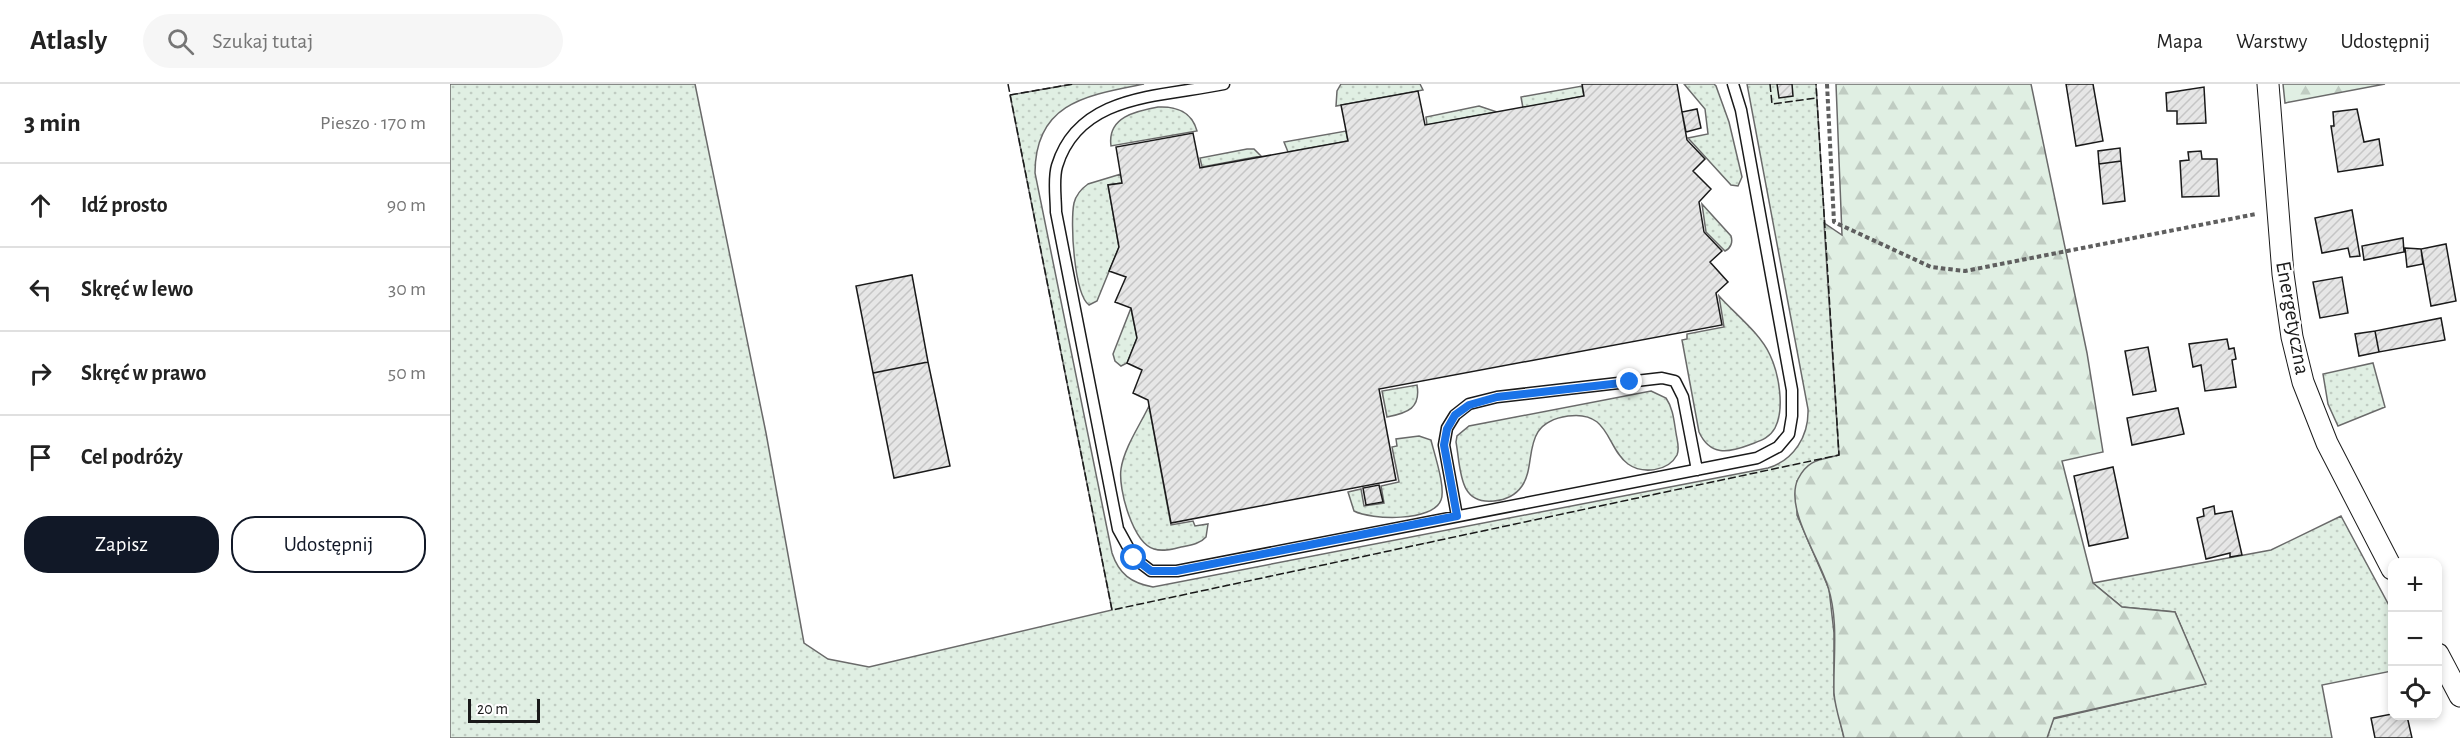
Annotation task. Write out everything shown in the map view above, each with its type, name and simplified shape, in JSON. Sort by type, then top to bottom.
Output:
[{"type":"street","name":"Energetyczna","points":[[2268,84],[2287,306],[2303,382],[2327,443],[2388,561]]},
{"type":"street","points":[[2442,662],[2460,696]]},
{"type":"lane","points":[[1224,84],[1119,103],[1091,115],[1069,140],[1056,167],[1056,212],[1118,529],[1134,558],[1151,571],[1176,571],[1697,470],[1757,458],[1778,447],[1789,434],[1792,390],[1741,110],[1733,84]]},
{"type":"lane","points":[[1457,516],[1444,445],[1447,429],[1455,415],[1469,405],[1497,397],[1662,378],[1675,381],[1683,397],[1697,470]]},
{"type":"path","points":[[1827,84],[1834,222],[1931,267],[1965,271],[2278,210]]},
{"type":"green space","points":[[450,84],[695,84],[766,433],[804,643],[828,659],[869,667],[1112,610],[1010,95],[1073,84],[1144,84],[1085,98],[1068,106],[1044,131],[1037,149],[1035,173],[1112,553],[1122,572],[1138,583],[1153,587],[1768,468],[1785,459],[1798,446],[1803,437],[1808,409],[1747,84],[1816,84],[1839,455],[1797,481],[1797,515],[1829,589],[1834,633],[1834,695],[1844,738],[450,738]]},
{"type":"green space","points":[[1341,84],[1420,84],[1423,90],[1336,106],[1337,91]]},
{"type":"green space","points":[[1684,84],[1714,84],[1716,86],[1729,122],[1742,177],[1738,186],[1731,185],[1688,138],[1708,134],[1705,109]]},
{"type":"green space","points":[[1836,84],[2031,84],[2087,353],[2103,452],[2062,461],[2093,583],[2122,607],[2175,612],[2206,684],[2054,718],[2047,738],[1844,738],[1834,693],[1834,627],[1831,600],[1824,576],[1799,519],[1795,491],[1798,479],[1810,464],[1839,455],[1824,223],[1842,235]]},
{"type":"green space","points":[[2283,84],[2385,84],[2285,103]]},
{"type":"green space","points":[[1582,86],[1584,96],[1523,108],[1521,97]]},
{"type":"green space","points":[[1479,106],[1497,112],[1427,125],[1426,117]]},
{"type":"green space","points":[[1158,107],[1177,109],[1187,115],[1195,124],[1197,131],[1111,146],[1111,136],[1118,122],[1132,113]]},
{"type":"green space","points":[[1346,131],[1348,141],[1288,152],[1284,142]]},
{"type":"green space","points":[[1254,149],[1261,156],[1202,167],[1200,158]]},
{"type":"green space","points":[[1121,174],[1122,183],[1108,185],[1119,247],[1097,301],[1089,305],[1080,287],[1074,257],[1074,203],[1079,192],[1088,184]]},
{"type":"green space","points":[[1702,204],[1731,236],[1731,245],[1725,251],[1706,232]]},
{"type":"green space","points":[[1719,296],[1754,331],[1766,347],[1776,372],[1780,391],[1778,420],[1770,435],[1749,445],[1727,451],[1714,449],[1708,445],[1699,432],[1682,340],[1687,339],[1687,334],[1724,327]]},
{"type":"green space","points":[[1131,308],[1137,338],[1127,363],[1121,366],[1115,361],[1113,354]]},
{"type":"green space","points":[[2373,363],[2385,407],[2338,426],[2328,404],[2323,374]]},
{"type":"green space","points":[[1417,385],[1418,393],[1415,404],[1401,414],[1387,417],[1382,391]]},
{"type":"green space","points":[[1651,391],[1666,398],[1673,415],[1678,450],[1673,461],[1668,465],[1654,470],[1634,467],[1621,457],[1600,424],[1582,416],[1568,416],[1553,420],[1542,427],[1536,435],[1527,477],[1513,495],[1494,501],[1482,501],[1467,491],[1463,483],[1456,442],[1457,436],[1469,426]]},
{"type":"green space","points":[[1149,406],[1171,525],[1193,521],[1195,526],[1208,524],[1206,537],[1195,544],[1168,550],[1154,549],[1146,545],[1140,537],[1128,514],[1122,489],[1121,469],[1129,445]]},
{"type":"green space","points":[[1419,436],[1431,440],[1439,470],[1442,495],[1436,507],[1414,516],[1401,517],[1374,516],[1354,511],[1348,492],[1361,489],[1364,506],[1384,503],[1381,486],[1399,482],[1392,447],[1397,446],[1396,439]]},
{"type":"green space","points":[[2341,516],[2388,604],[2388,672],[2322,685],[2332,738],[2047,738],[2053,719],[2205,684],[2175,612],[2122,607],[2093,583],[2271,550]]},
{"type":"building","points":[[1582,84],[1677,84],[1687,140],[1705,159],[1693,171],[1711,189],[1699,202],[1704,232],[1722,251],[1710,262],[1728,282],[1716,293],[1722,325],[1379,389],[1396,480],[1171,523],[1148,400],[1133,393],[1142,370],[1127,363],[1137,338],[1131,308],[1115,302],[1126,277],[1109,271],[1119,247],[1108,185],[1122,183],[1116,147],[1193,133],[1200,168],[1348,141],[1341,105],[1418,91],[1425,125],[1584,96]]},
{"type":"building","points":[[1777,84],[1792,84],[1793,96],[1779,98]]},
{"type":"building","points":[[2066,84],[2093,84],[2103,141],[2076,146]]},
{"type":"building","points":[[2204,87],[2206,123],[2177,124],[2177,111],[2167,111],[2166,93]]},
{"type":"building","points":[[1697,109],[1701,128],[1686,132],[1682,112]]},
{"type":"building","points":[[2357,109],[2364,142],[2379,139],[2383,165],[2338,172],[2331,126],[2334,126],[2333,112]]},
{"type":"building","points":[[2120,148],[2121,161],[2099,164],[2098,151]]},
{"type":"building","points":[[2201,151],[2202,159],[2217,159],[2219,196],[2182,197],[2180,161],[2189,160],[2188,152]]},
{"type":"building","points":[[2121,161],[2125,201],[2103,204],[2099,164]]},
{"type":"building","points":[[2352,210],[2360,256],[2350,257],[2348,248],[2322,253],[2315,218]]},
{"type":"building","points":[[2403,238],[2404,252],[2364,260],[2362,246]]},
{"type":"building","points":[[2446,244],[2456,301],[2431,306],[2421,249]]},
{"type":"building","points":[[2405,248],[2421,249],[2423,264],[2407,267]]},
{"type":"building","points":[[912,275],[928,362],[873,373],[856,286]]},
{"type":"building","points":[[2342,277],[2348,313],[2320,318],[2313,282]]},
{"type":"building","points":[[2441,318],[2445,340],[2379,352],[2375,331]]},
{"type":"building","points":[[2375,331],[2379,352],[2359,356],[2355,334]]},
{"type":"building","points":[[2227,339],[2229,349],[2234,348],[2236,359],[2232,360],[2236,387],[2205,391],[2201,365],[2193,367],[2189,344]]},
{"type":"building","points":[[2148,347],[2156,391],[2133,395],[2125,351]]},
{"type":"building","points":[[928,362],[950,466],[894,478],[873,373]]},
{"type":"building","points":[[2178,408],[2184,434],[2132,445],[2127,418]]},
{"type":"building","points":[[2113,467],[2128,538],[2089,546],[2074,476]]},
{"type":"building","points":[[1379,485],[1383,502],[1366,505],[1363,488]]},
{"type":"building","points":[[2214,506],[2215,514],[2232,511],[2242,555],[2230,557],[2230,553],[2206,559],[2197,518],[2204,516],[2203,509]]},
{"type":"building","points":[[2388,715],[2388,720],[2408,720],[2412,738],[2375,738],[2371,718]]},
{"type":"fence","points":[[1008,84],[1112,610],[1839,455],[1816,84]]},
{"type":"fence","points":[[1010,95],[1073,84]]},
{"type":"fence","points":[[1770,84],[1772,104],[1816,98]]},
{"type":"route","points":[[1134,558],[1151,571],[1176,571],[1457,516],[1444,445],[1447,429],[1455,415],[1469,405],[1497,397],[1630,382]]}]
